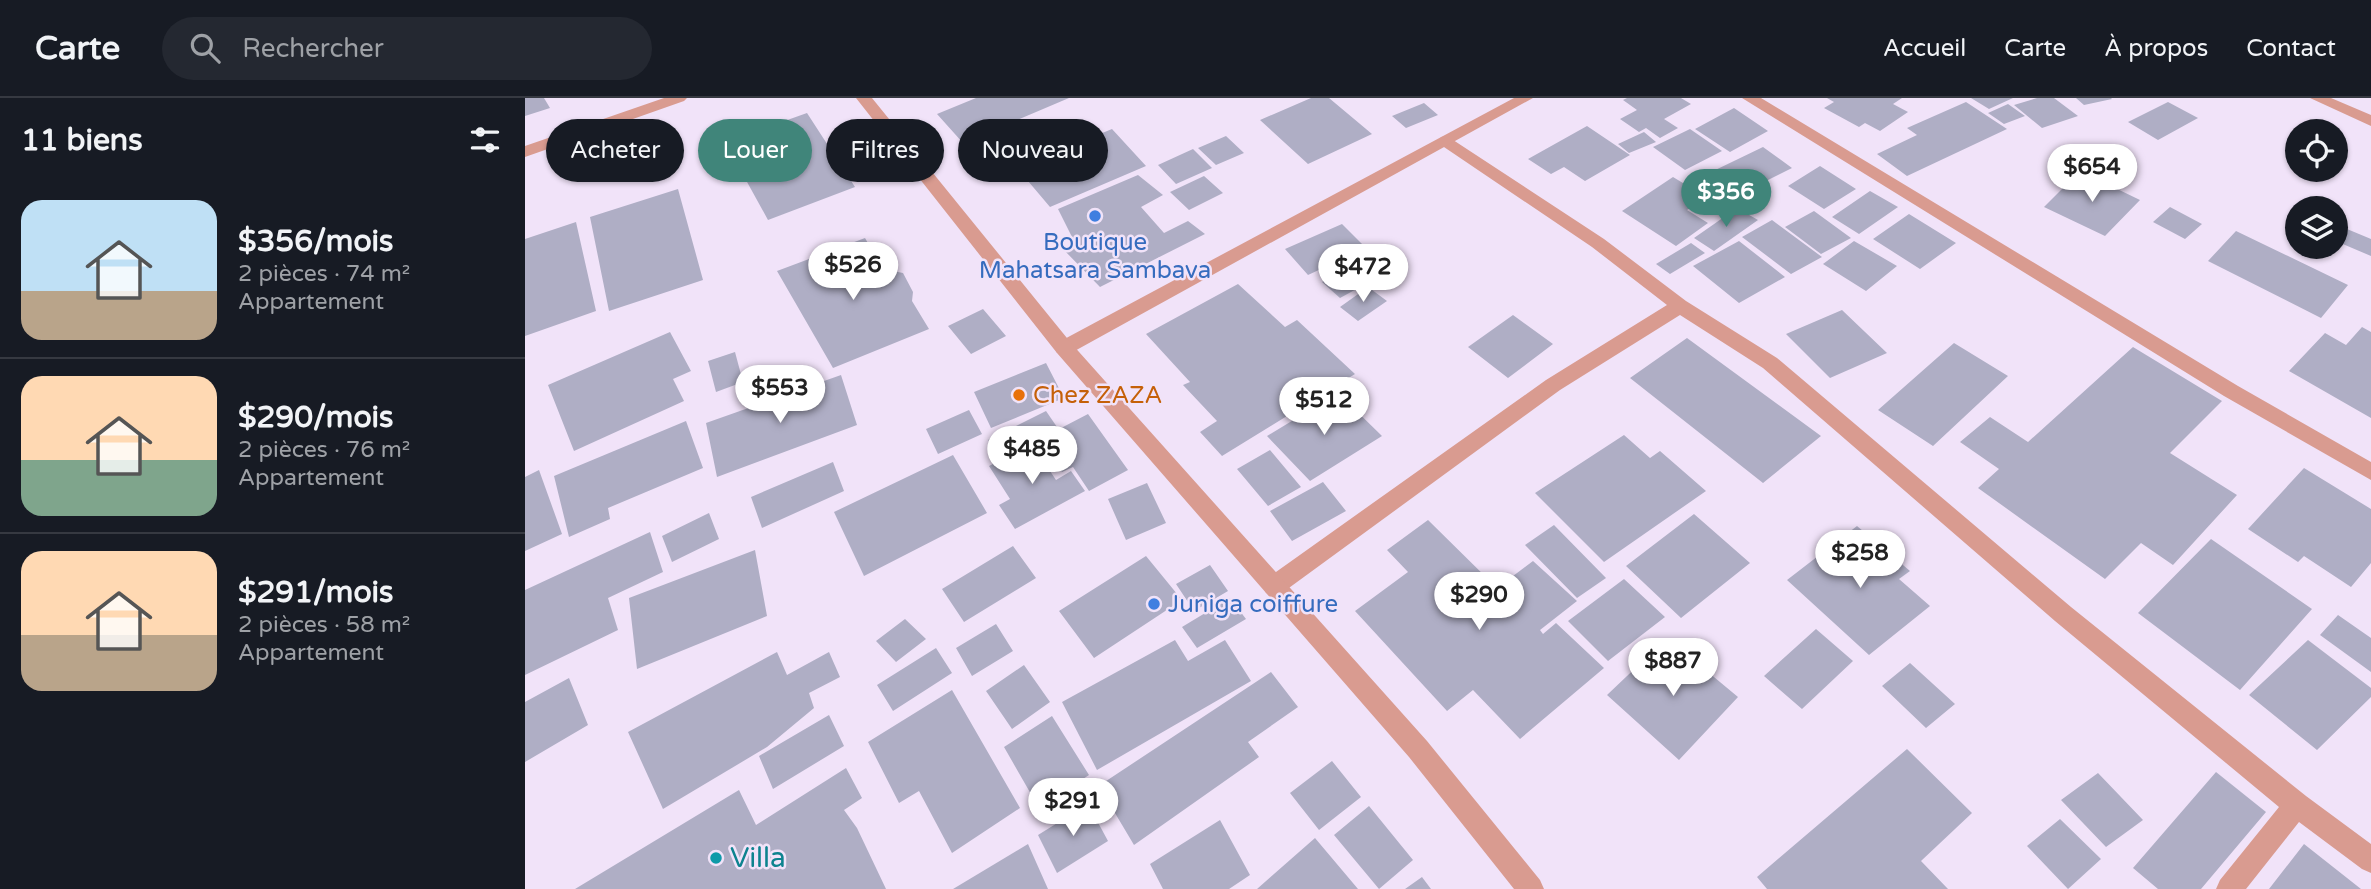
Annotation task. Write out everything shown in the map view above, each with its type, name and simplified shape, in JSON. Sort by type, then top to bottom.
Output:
[{"type":"street","points":[[525,152],[679,98]]},
{"type":"street","points":[[864,98],[1064,348],[1418,749],[1531,889]]},
{"type":"street","points":[[1064,348],[1525,98]]},
{"type":"street","points":[[1750,98],[2231,391],[2371,472]]},
{"type":"street","points":[[2318,98],[2371,121]]},
{"type":"street","points":[[1447,141],[1598,243],[1680,306],[1770,363],[2063,614],[2297,805],[2371,860]]},
{"type":"street","points":[[1274,586],[1553,385],[1680,306]]},
{"type":"street","points":[[2229,889],[2297,805]]},
{"type":"building","points":[[525,98],[544,98],[550,108],[525,116]]},
{"type":"building","points":[[976,98],[1069,98],[1020,119],[958,119],[958,137],[937,114]]},
{"type":"building","points":[[1311,98],[1329,98],[1372,134],[1308,164],[1260,120]]},
{"type":"building","points":[[1681,98],[1691,104],[1664,119],[1678,128],[1660,138],[1646,128],[1639,132],[1620,119],[1637,110],[1623,100]]},
{"type":"building","points":[[1827,98],[1902,98],[1893,104],[1908,112],[1880,131],[1865,123],[1859,127],[1824,108],[1834,102]]},
{"type":"building","points":[[1971,98],[2013,98],[1989,109]]},
{"type":"building","points":[[2037,98],[2054,98],[2078,116],[2042,128],[2014,105]]},
{"type":"building","points":[[2076,98],[2111,98],[2112,99],[2084,105]]},
{"type":"building","points":[[1966,102],[2007,129],[1907,176],[1877,154],[1917,135],[1907,128]]},
{"type":"building","points":[[2168,102],[2198,118],[2158,140],[2128,122]]},
{"type":"building","points":[[1424,103],[1438,115],[1406,128],[1392,116]]},
{"type":"building","points":[[2008,104],[2025,116],[2004,124],[1988,113]]},
{"type":"building","points":[[1734,108],[1768,131],[1730,152],[1695,129]]},
{"type":"building","points":[[807,113],[811,119],[790,119]]},
{"type":"building","points":[[812,121],[826,142],[826,182],[852,182],[855,187],[768,220],[747,182],[812,182]]},
{"type":"building","points":[[1587,126],[1630,155],[1585,181],[1564,167],[1551,174],[1528,159]]},
{"type":"building","points":[[1112,129],[1146,166],[1050,207],[1029,182],[1108,182],[1108,131]]},
{"type":"building","points":[[1690,129],[1722,151],[1685,170],[1653,147]]},
{"type":"building","points":[[1644,132],[1656,142],[1629,153],[1618,144]]},
{"type":"building","points":[[1226,136],[1244,153],[1216,165],[1198,148]]},
{"type":"building","points":[[1763,147],[1792,168],[1736,196],[1707,174]]},
{"type":"building","points":[[1193,149],[1212,168],[1176,184],[1158,165]]},
{"type":"building","points":[[1820,166],[1856,189],[1824,209],[1788,186]]},
{"type":"building","points":[[2080,171],[2140,200],[2105,236],[2044,207]]},
{"type":"building","points":[[1138,175],[1163,195],[1141,207],[1164,233],[1188,221],[1205,234],[1100,287],[1063,249],[1075,243],[1058,209]]},
{"type":"building","points":[[1204,176],[1223,193],[1189,210],[1170,192]]},
{"type":"building","points":[[1673,177],[1706,197],[1687,210],[1708,223],[1676,246],[1622,211]]},
{"type":"building","points":[[678,189],[703,280],[609,311],[590,217]]},
{"type":"building","points":[[1870,191],[1898,207],[1859,234],[1832,217]]},
{"type":"building","points":[[2170,207],[2202,224],[2185,239],[2153,222]]},
{"type":"building","points":[[1737,208],[1758,220],[1714,251],[1694,238]]},
{"type":"building","points":[[1814,211],[1851,238],[1821,254],[1785,227]]},
{"type":"building","points":[[1909,214],[1956,243],[1920,269],[1873,239]]},
{"type":"building","points":[[1772,220],[1822,257],[1791,274],[1742,237]]},
{"type":"building","points":[[576,222],[596,311],[525,336],[525,239]]},
{"type":"building","points":[[1342,224],[1366,248],[1308,275],[1285,249]]},
{"type":"building","points":[[2348,229],[2371,239],[2371,256],[2348,246]]},
{"type":"building","points":[[2236,231],[2285,255],[2285,259],[2294,259],[2348,285],[2321,318],[2208,261]]},
{"type":"building","points":[[865,238],[883,269],[903,273],[913,292],[912,301],[929,329],[833,368],[777,271]]},
{"type":"building","points":[[1739,241],[1785,277],[1739,303],[1693,266]]},
{"type":"building","points":[[1854,241],[1897,266],[1866,291],[1823,264]]},
{"type":"building","points":[[1691,243],[1705,253],[1670,274],[1656,264]]},
{"type":"building","points":[[1354,264],[1373,280],[1340,298],[1322,282]]},
{"type":"building","points":[[1238,284],[1285,327],[1297,320],[1355,374],[1222,456],[1200,432],[1217,421],[1183,385],[1190,382],[1146,334]]},
{"type":"building","points":[[1368,287],[1387,301],[1358,321],[1340,307]]},
{"type":"building","points":[[983,309],[1006,336],[971,354],[948,326]]},
{"type":"building","points":[[1842,310],[1887,353],[1830,378],[1786,334]]},
{"type":"building","points":[[1513,315],[1553,344],[1508,378],[1468,347]]},
{"type":"building","points":[[2362,327],[2371,332],[2371,418],[2289,371],[2325,333],[2346,345]]},
{"type":"building","points":[[670,332],[691,371],[673,379],[684,401],[574,451],[548,385]]},
{"type":"building","points":[[1687,338],[1821,436],[1763,483],[1630,378]]},
{"type":"building","points":[[1954,343],[2008,376],[1933,446],[1878,410]]},
{"type":"building","points":[[2133,347],[2222,401],[2170,453],[2237,495],[2173,565],[2141,543],[2105,579],[1978,488],[1999,469],[1960,442],[1990,417],[2028,442]]},
{"type":"building","points":[[735,352],[743,382],[716,392],[708,361]]},
{"type":"building","name":"Chez ZAZA","points":[[1046,363],[1064,398],[991,428],[974,392]]},
{"type":"building","points":[[841,375],[857,425],[717,477],[706,423]]},
{"type":"building","points":[[1338,393],[1382,436],[1310,481],[1267,436]]},
{"type":"building","points":[[969,410],[982,434],[938,454],[926,429]]},
{"type":"building","points":[[1046,411],[1057,427],[999,457],[988,440]]},
{"type":"building","points":[[1088,414],[1128,470],[1089,491],[1073,467],[1062,472],[1040,439]]},
{"type":"building","points":[[686,421],[703,468],[608,508],[610,519],[569,537],[554,476]]},
{"type":"building","points":[[1624,435],[1650,458],[1660,451],[1706,491],[1604,562],[1535,493]]},
{"type":"building","points":[[1032,444],[1056,480],[1071,471],[1085,491],[1015,529],[999,505],[1010,499],[989,466]]},
{"type":"building","points":[[1270,450],[1301,487],[1268,506],[1237,469]]},
{"type":"building","points":[[953,455],[987,513],[864,576],[834,512]]},
{"type":"building","points":[[833,462],[844,491],[762,528],[751,497]]},
{"type":"building","points":[[2304,468],[2371,509],[2371,563],[2351,587],[2304,556],[2298,562],[2248,529]]},
{"type":"building","points":[[539,470],[562,534],[525,551],[525,477]]},
{"type":"building","points":[[1323,482],[1346,511],[1292,541],[1270,511]]},
{"type":"building","points":[[1147,483],[1166,523],[1126,540],[1108,499]]},
{"type":"building","points":[[709,513],[719,539],[672,562],[662,536]]},
{"type":"building","points":[[1694,514],[1750,563],[1681,618],[1626,566]]},
{"type":"building","points":[[1428,520],[1497,588],[1533,561],[1577,601],[1540,630],[1543,634],[1556,623],[1604,668],[1520,739],[1473,690],[1447,711],[1355,611],[1408,572],[1387,550]]},
{"type":"building","points":[[1554,525],[1606,578],[1577,598],[1525,545]]},
{"type":"building","points":[[1857,526],[1910,571],[1899,579],[1930,606],[1869,655],[1787,580]]},
{"type":"building","points":[[650,532],[663,572],[608,598],[618,630],[525,675],[525,590]]},
{"type":"building","points":[[2211,539],[2312,609],[2240,690],[2138,613]]},
{"type":"building","points":[[1013,546],[1036,578],[964,622],[942,589]]},
{"type":"building","points":[[755,550],[767,616],[637,669],[629,598]]},
{"type":"building","points":[[1146,556],[1182,600],[1094,658],[1059,611]]},
{"type":"building","points":[[1210,565],[1228,591],[1194,611],[1176,584]]},
{"type":"building","points":[[1624,579],[1665,617],[1608,661],[1568,621]]},
{"type":"building","points":[[1230,598],[1246,619],[1197,648],[1182,627]]},
{"type":"building","points":[[2338,615],[2371,638],[2371,672],[2320,635]]},
{"type":"building","points":[[905,619],[926,639],[896,662],[876,641]]},
{"type":"building","points":[[996,624],[1013,651],[972,676],[956,648]]},
{"type":"building","points":[[1816,629],[1853,661],[1802,709],[1764,676]]},
{"type":"building","points":[[1667,638],[1738,697],[1679,760],[1607,695]]},
{"type":"building","points":[[1175,640],[1188,661],[1225,640],[1251,681],[1097,770],[1062,702]]},
{"type":"building","points":[[2308,640],[2371,688],[2371,697],[2317,750],[2249,695]]},
{"type":"building","points":[[936,648],[952,673],[893,711],[877,685]]},
{"type":"building","points":[[777,652],[787,675],[829,652],[840,677],[809,693],[814,708],[767,747],[663,809],[628,732]]},
{"type":"building","points":[[1910,663],[1955,704],[1926,728],[1882,686]]},
{"type":"building","points":[[1024,665],[1050,702],[1012,729],[986,691]]},
{"type":"building","points":[[1271,672],[1298,707],[1248,742],[1259,757],[1134,845],[1109,803],[1102,808],[1091,791]]},
{"type":"building","points":[[569,678],[588,725],[525,762],[525,702]]},
{"type":"building","points":[[952,690],[1020,808],[952,853],[919,791],[899,803],[868,742]]},
{"type":"building","points":[[829,715],[844,746],[773,789],[759,756]]},
{"type":"building","points":[[1052,716],[1089,775],[1039,808],[1004,747]]},
{"type":"building","points":[[1907,749],[1972,813],[1921,861],[1948,889],[1767,889],[1757,877]]},
{"type":"building","points":[[1332,761],[1361,797],[1319,830],[1290,793]]},
{"type":"building","name":"Villa","points":[[846,768],[862,798],[844,810],[857,828],[886,889],[575,889],[739,790],[756,825]]},
{"type":"building","points":[[2216,772],[2266,812],[2201,889],[2158,889],[2133,868]]},
{"type":"building","points":[[2098,773],[2143,820],[2106,847],[2061,800]]},
{"type":"building","points":[[1088,804],[1108,841],[1057,873],[1038,835]]},
{"type":"building","points":[[1369,806],[1413,860],[1379,889],[1334,835]]},
{"type":"building","points":[[2060,819],[2101,859],[2068,889],[2027,846]]},
{"type":"building","points":[[1220,820],[1250,875],[1229,889],[1163,889],[1150,864]]},
{"type":"building","points":[[1315,838],[1358,889],[1257,889]]},
{"type":"building","points":[[1028,844],[1048,889],[953,889]]},
{"type":"building","points":[[2304,844],[2361,889],[2269,889]]},
{"type":"building","points":[[1422,877],[1431,889],[1405,889]]},
{"type":"place","name":"Boutique Mahatsara Sambava","points":[[1095,216]]},
{"type":"place","name":"Chez ZAZA","points":[[1019,395]]},
{"type":"place","name":"Juniga coiffure","points":[[1154,604]]},
{"type":"place","name":"Villa","points":[[716,858]]}]
